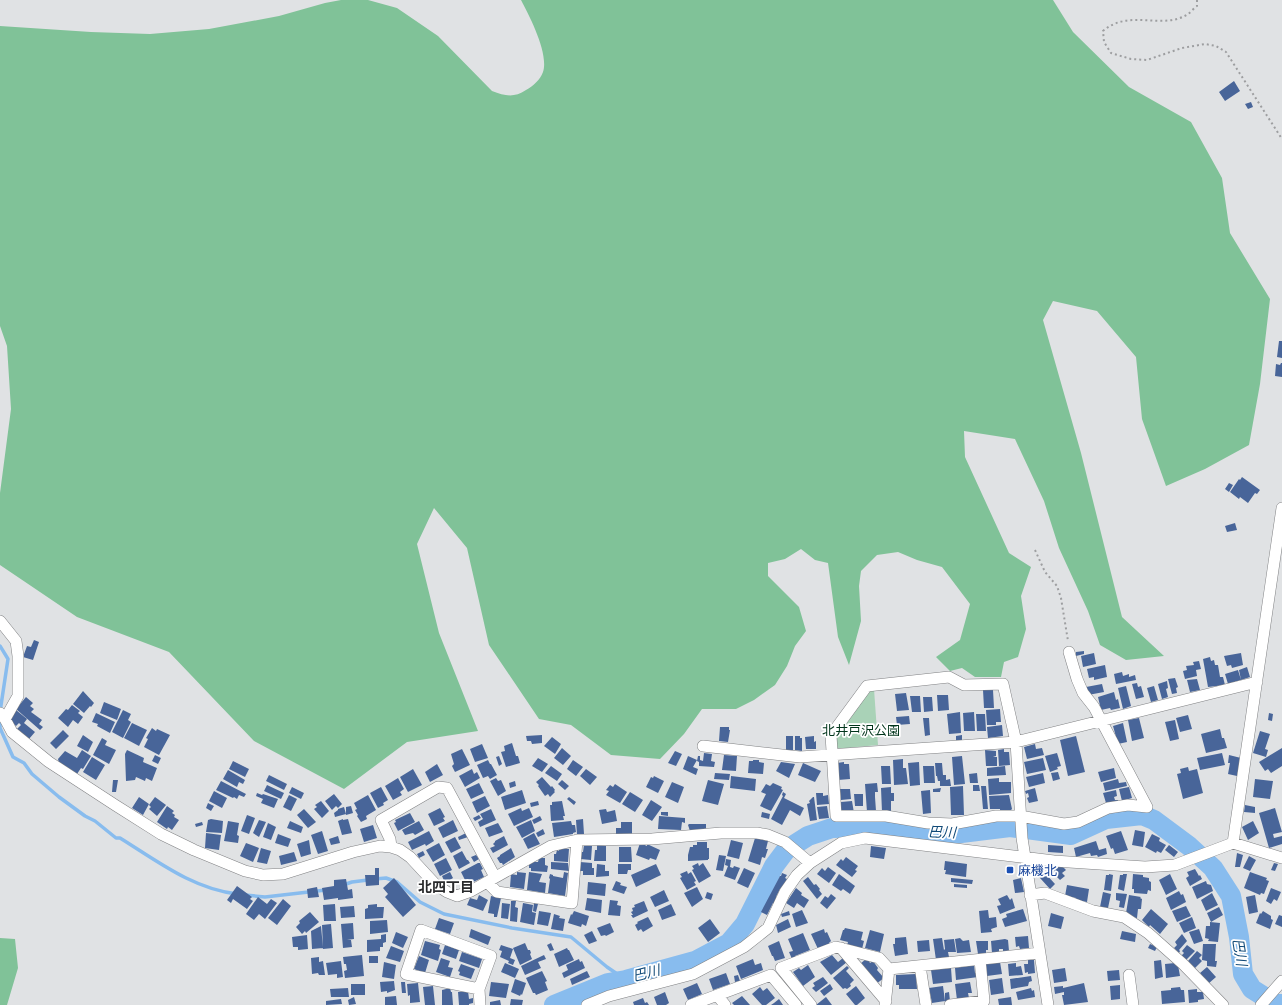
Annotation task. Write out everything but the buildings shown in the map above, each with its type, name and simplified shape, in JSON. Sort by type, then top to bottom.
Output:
[{"type":"street","points":[[1233,844],[1282,508]]},
{"type":"street","points":[[0,621],[16,641],[18,656],[18,696],[3,716],[12,732],[49,762],[161,834],[245,871],[263,875],[283,874],[353,852],[380,846],[390,847],[400,850],[410,856],[435,884],[447,892],[457,896],[471,891],[551,846],[577,840],[652,839],[721,833],[757,832],[785,842],[810,864]]},
{"type":"street","points":[[1048,1005],[1024,857],[1020,816],[1016,742],[1003,684],[964,685],[950,677],[867,686],[831,735],[836,816],[886,816],[928,823],[952,824],[996,816],[1020,816],[1064,824],[1078,822],[1108,808],[1128,805],[1147,807],[1094,707],[1083,693],[1077,679],[1070,652]]},
{"type":"street","points":[[704,746],[800,757],[1016,742],[1257,682]]},
{"type":"street","points":[[390,847],[390,839],[381,820],[438,787],[447,788],[497,892],[572,903],[577,840]]},
{"type":"street","points":[[587,1005],[609,996],[693,974],[744,947],[768,928],[785,892],[797,875],[810,864],[841,843],[866,838],[1024,857],[1145,867],[1175,865],[1233,844],[1282,858]]},
{"type":"street","points":[[1030,895],[1045,893],[1093,911],[1124,917],[1148,933],[1184,964],[1223,1005]]},
{"type":"street","points":[[479,989],[406,974],[421,930],[491,956],[479,989],[480,1005]]},
{"type":"street","points":[[811,1005],[781,968],[836,947],[880,958],[890,969],[886,1003]]},
{"type":"street","points":[[841,948],[886,1003]]},
{"type":"street","points":[[890,969],[1039,953]]},
{"type":"street","points":[[950,1005],[984,1001],[980,960]]},
{"type":"street","points":[[920,966],[926,1005]]},
{"type":"street","points":[[691,1005],[771,975],[796,1005]]},
{"type":"street","points":[[1129,975],[1133,1005]]},
{"type":"street","points":[[1261,1005],[1282,981]]},
{"type":"street","points":[[716,995],[724,1005]]},
{"type":"path","points":[[1198,0],[1197,6],[1188,15],[1170,21],[1127,20],[1111,24],[1103,31],[1104,42],[1111,53],[1131,59],[1147,60],[1182,48],[1205,44],[1216,46],[1226,52],[1282,139]]},
{"type":"path","points":[[1035,550],[1045,572],[1057,586],[1061,598],[1070,652]]},
{"type":"green space","points":[[341,0],[368,0],[397,8],[438,36],[492,91],[501,94],[513,95],[522,93],[534,85],[542,75],[544,64],[538,36],[521,0],[1053,0],[1073,32],[1129,87],[1191,122],[1222,178],[1230,233],[1270,299],[1260,384],[1249,445],[1205,469],[1166,486],[1142,419],[1136,357],[1097,311],[1053,301],[1043,320],[1081,453],[1122,617],[1164,656],[1126,660],[1100,645],[1088,611],[1059,548],[1044,501],[1015,439],[964,431],[965,457],[1009,553],[1031,567],[1021,596],[1026,629],[1018,657],[1004,662],[1001,677],[975,677],[962,668],[950,671],[936,657],[960,640],[970,604],[942,567],[917,560],[898,552],[877,555],[861,571],[859,586],[861,621],[849,665],[838,637],[828,563],[815,560],[801,549],[785,559],[768,563],[768,576],[799,607],[806,631],[795,646],[787,666],[775,685],[754,700],[736,709],[702,709],[684,734],[660,759],[611,755],[571,725],[539,719],[489,645],[467,548],[434,508],[417,544],[439,633],[478,731],[407,742],[344,789],[254,741],[169,652],[77,617],[0,565],[0,493],[11,409],[7,346],[0,326],[0,26],[150,34],[209,29],[279,16]]},
{"type":"green space","name":"北井戸沢公園","points":[[874,689],[878,745],[836,749],[836,737],[868,690]]},
{"type":"green space","points":[[0,938],[15,939],[18,968],[7,1005],[0,1005]]},
{"type":"waterway","points":[[0,646],[8,659],[0,712]]},
{"type":"waterway","points":[[0,721],[0,728],[13,757],[24,763],[32,774],[59,797],[85,816],[95,821],[116,838],[120,838],[176,873],[205,886],[237,894]]},
{"type":"waterway","name":"巴川","points":[[554,1005],[608,983],[626,980],[695,961],[729,943],[745,924],[774,866],[786,850],[808,836],[832,828],[885,827],[945,835],[1010,827],[1071,835],[1106,819],[1142,815],[1154,820],[1189,846],[1213,868],[1231,896],[1239,937],[1243,974],[1252,989],[1276,1004],[1282,1004]]},
{"type":"waterway","points":[[375,879],[386,878],[397,882],[420,902],[444,914],[512,928],[571,937],[607,967],[626,980]]},
{"type":"waterway","points":[[343,885],[368,880]]},
{"type":"waterway","points":[[245,895],[265,897],[326,890]]},
{"type":"place","name":"麻機北","points":[[1010,870]]},
{"type":"district","name":"北四丁目","points":[[446,887]]}]
